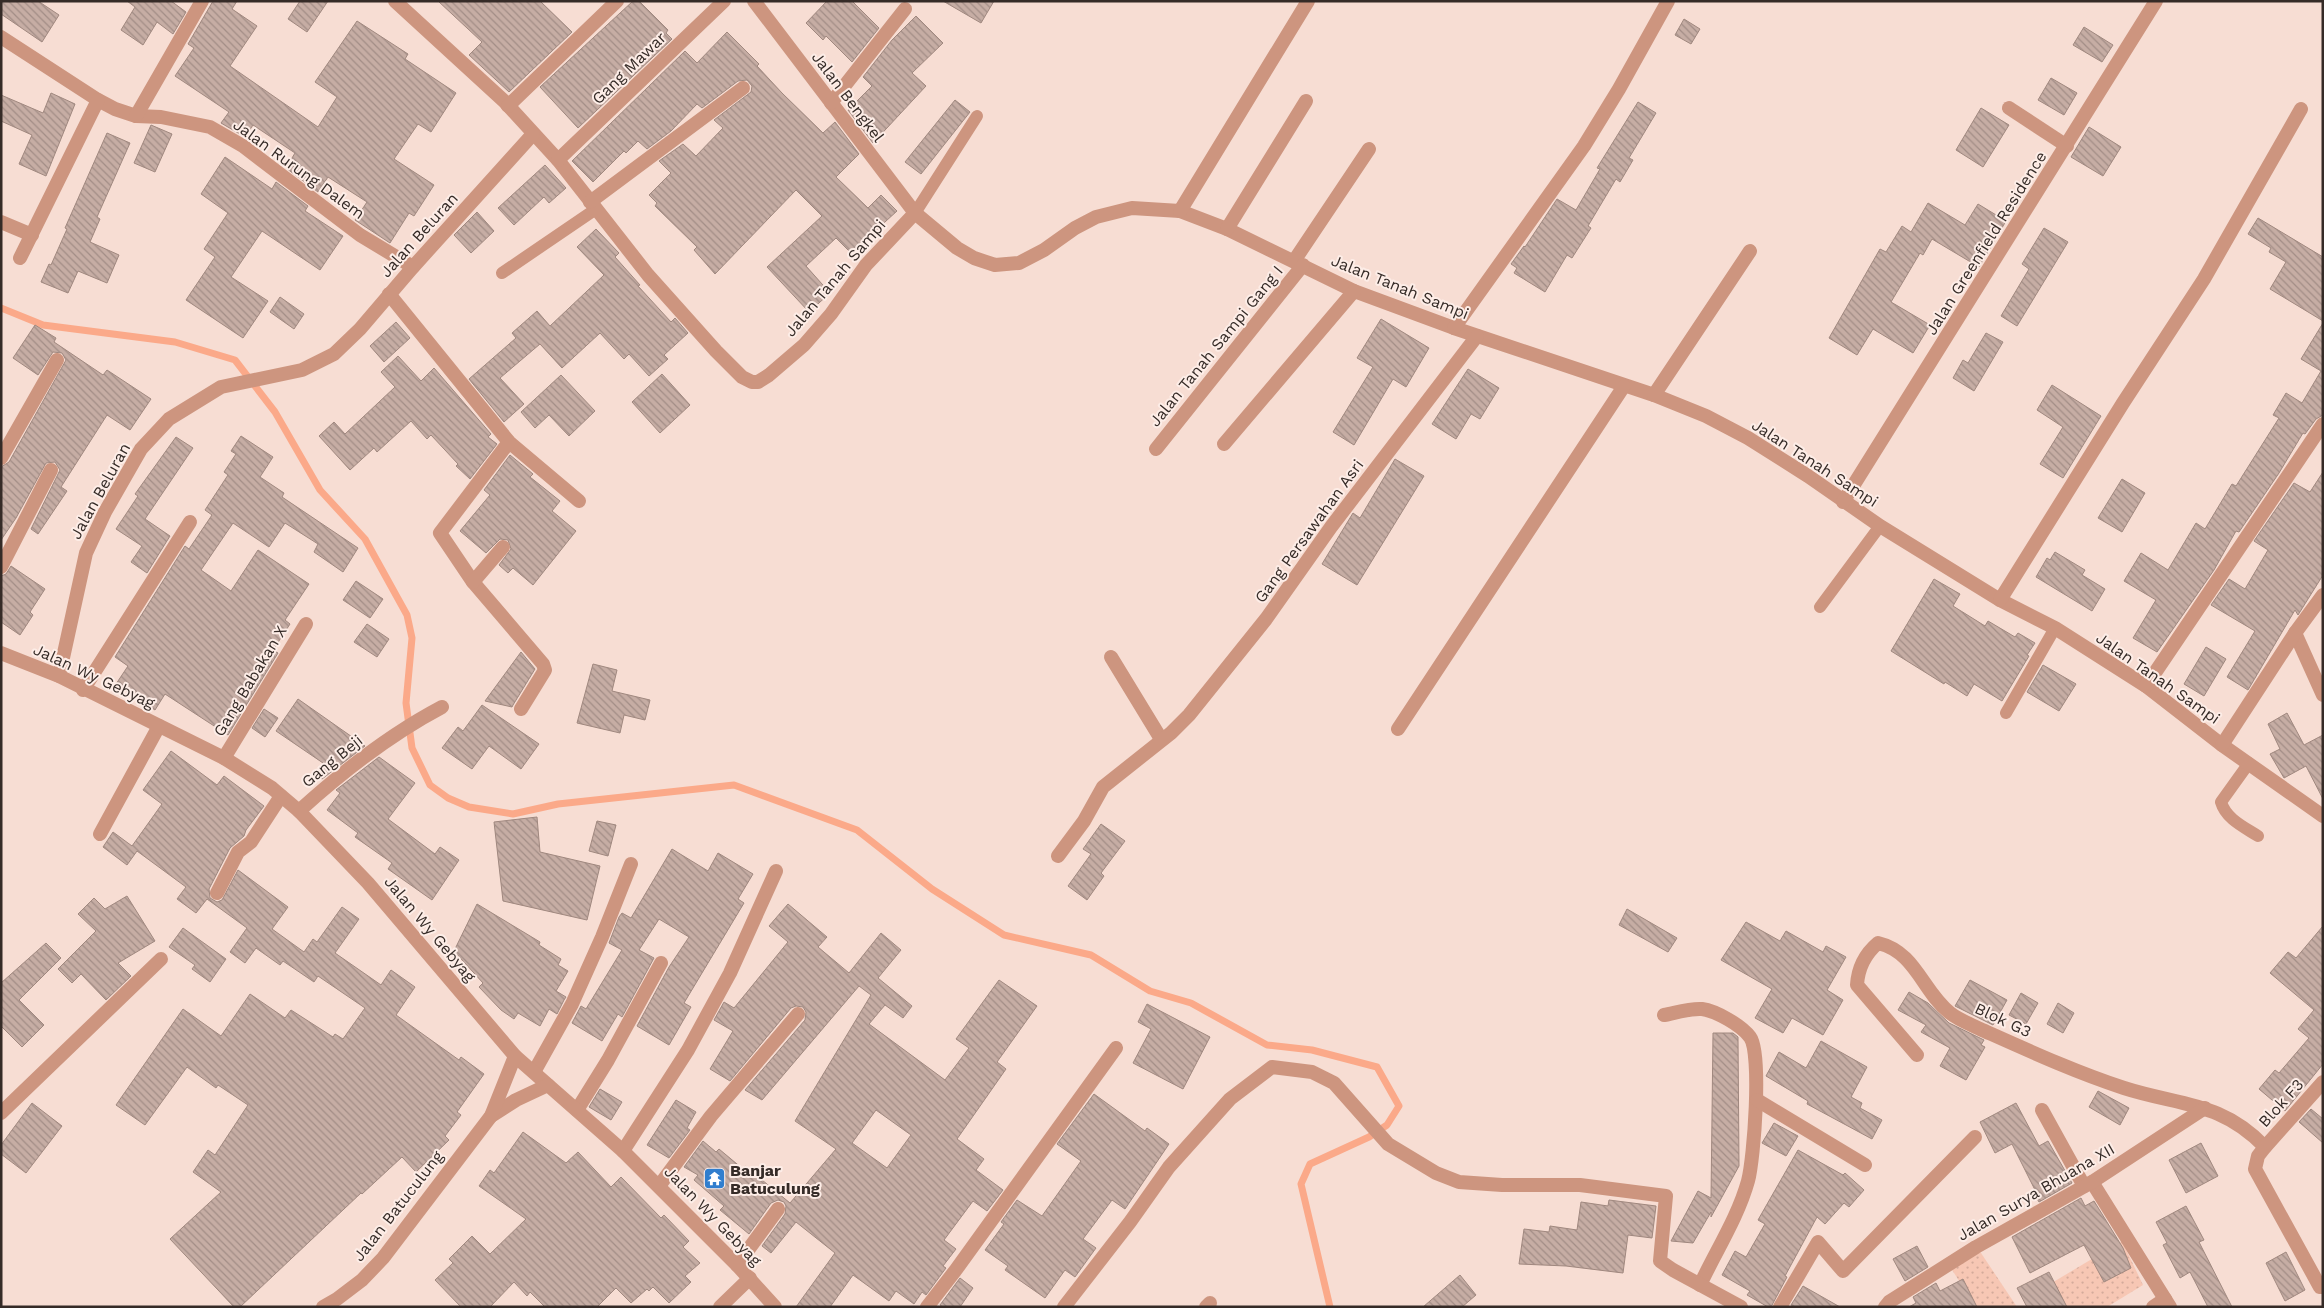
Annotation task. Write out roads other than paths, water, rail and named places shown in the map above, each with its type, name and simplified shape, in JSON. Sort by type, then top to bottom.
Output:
[{"type":"street","points":[[136,116],[202,1]]},
{"type":"street","name":"Jalan Tanah Sampi","points":[[395,1],[411,6],[508,106],[558,160],[648,275],[716,351],[742,377],[752,382],[758,382],[769,375],[804,345],[831,314],[866,265],[915,213],[957,248],[974,258],[995,265],[1019,263],[1044,250],[1075,228],[1096,217],[1132,208],[1180,211],[1227,229],[1354,291],[1476,336],[1654,395],[1706,416],[1748,438],[1808,476],[1880,526],[2000,600],[2055,628],[2146,686],[2222,745],[2323,816]]},
{"type":"street","points":[[508,106],[617,1]]},
{"type":"street","name":"Gang Mawar","points":[[558,160],[724,1]]},
{"type":"street","points":[[1180,211],[1308,1]]},
{"type":"street","points":[[1454,328],[1584,146],[1619,89],[1668,1]]},
{"type":"street","name":"Jalan Greenfield Residence","points":[[1843,502],[2156,1]]},
{"type":"street","name":"Jalan Bengkel","points":[[756,2],[915,213]]},
{"type":"street","points":[[831,103],[905,10]]},
{"type":"street","name":"Jalan Rurung Dalem","points":[[1,37],[98,100],[136,116],[160,117],[210,127],[243,146],[360,235],[413,266]]},
{"type":"street","points":[[593,205],[743,88]]},
{"type":"street","points":[[20,258],[98,100]]},
{"type":"street","points":[[1227,229],[1306,101]]},
{"type":"street","points":[[2009,108],[2067,146]]},
{"type":"street","points":[[2000,600],[2122,403],[2204,279],[2301,109]]},
{"type":"street","name":"Jalan Beluran","points":[[59,676],[86,553],[141,449],[170,419],[221,387],[302,370],[334,354],[360,329],[413,266],[533,134]]},
{"type":"street","name":"Jalan Tanah Sampi Gang I","points":[[1156,449],[1298,263],[1369,149]]},
{"type":"street","points":[[1,222],[32,235]]},
{"type":"street","points":[[1654,395],[1750,251]]},
{"type":"street","points":[[1224,444],[1354,291]]},
{"type":"street","points":[[389,294],[509,442],[579,501]]},
{"type":"street","name":"Gang Persawahan Asri","points":[[1058,856],[1084,821],[1103,787],[1189,715],[1266,619],[1331,527],[1476,336]]},
{"type":"street","points":[[1,458],[57,360]]},
{"type":"street","points":[[1398,729],[1624,386]]},
{"type":"street","points":[[2146,686],[2323,424]]},
{"type":"street","points":[[509,442],[440,533],[473,582],[543,664],[545,670],[521,709]]},
{"type":"street","points":[[1,567],[51,470]]},
{"type":"street","points":[[83,690],[190,522]]},
{"type":"street","points":[[473,582],[503,547]]},
{"type":"street","points":[[2222,745],[2295,633],[2323,595]]},
{"type":"street","name":"Gang Babakan X","points":[[224,758],[306,624]]},
{"type":"street","points":[[2295,633],[2323,695]]},
{"type":"street","name":"Jalan Wy Gebyag","points":[[1,652],[59,676],[83,690],[224,758],[281,796],[299,811],[368,883],[515,1056],[623,1151],[750,1278],[775,1307]]},
{"type":"street","points":[[1111,657],[1161,739]]},
{"type":"street","name":"Gang Beji","points":[[299,811],[343,771],[388,739],[442,707]]},
{"type":"street","points":[[100,834],[159,726]]},
{"type":"street","points":[[217,893],[238,852],[251,842],[281,796]]},
{"type":"street","points":[[534,1072],[572,1004],[602,937],[631,864]]},
{"type":"street","points":[[623,1151],[688,1050],[730,973],[776,871]]},
{"type":"street","name":"Blok G3","points":[[1917,1055],[1856,985],[1858,973],[1870,950],[1878,944],[1894,949],[1910,961],[1939,1002],[1949,1012],[1963,1020],[2042,1057],[2125,1088],[2205,1108],[2232,1118],[2248,1129],[2265,1147]]},
{"type":"street","points":[[1,1113],[161,959]]},
{"type":"street","points":[[577,1110],[608,1060],[661,963]]},
{"type":"street","points":[[1664,1015],[1700,1009],[1723,1018],[1743,1030],[1752,1038],[1754,1047],[1757,1100],[1748,1180],[1738,1207],[1700,1285]]},
{"type":"street","points":[[659,1186],[711,1116],[798,1014]]},
{"type":"street","points":[[927,1307],[1116,1048]]},
{"type":"street","name":"Jalan Batuculung","points":[[323,1307],[338,1299],[362,1280],[383,1258],[491,1116],[515,1056]]},
{"type":"street","points":[[1064,1307],[1130,1222],[1169,1167],[1230,1100],[1272,1067],[1312,1072],[1334,1083],[1388,1144],[1436,1173],[1459,1182],[1502,1185],[1580,1185],[1666,1196],[1660,1261],[1741,1307]]},
{"type":"street","name":"Blok F3","points":[[2265,1147],[2323,1082]]},
{"type":"street","name":"Jalan Batuculung","points":[[491,1116],[516,1100],[548,1085]]},
{"type":"street","points":[[1757,1100],[1865,1165]]},
{"type":"street","name":"Jalan Surya Bhuana XII","points":[[1885,1307],[1889,1302],[1976,1247],[2088,1184],[2205,1108]]},
{"type":"street","points":[[2042,1110],[2088,1184],[2167,1303],[2153,1307]]},
{"type":"street","points":[[1780,1307],[1818,1242],[1843,1271],[1975,1138]]},
{"type":"street","points":[[2265,1147],[2256,1163],[2257,1174],[2320,1287]]},
{"type":"street","points":[[737,1265],[778,1209]]},
{"type":"street","points":[[720,1307],[750,1278]]},
{"type":"lane","points":[[915,213],[977,116]]},
{"type":"lane","points":[[502,273],[593,205]]},
{"type":"lane","points":[[1820,607],[1880,526]]},
{"type":"lane","points":[[2006,713],[2055,628]]},
{"type":"lane","points":[[2249,763],[2221,802],[2223,809],[2231,818],[2258,836]]},
{"type":"waterway","points":[[1,308],[43,325],[175,342],[235,360],[275,412],[320,490],[365,539],[407,615],[412,638],[406,703],[412,748],[430,785],[448,798],[469,807],[513,814],[558,804],[734,785],[857,830],[932,889],[1004,935],[1091,955],[1150,991],[1191,1003],[1267,1045],[1312,1050],[1377,1067],[1399,1106],[1387,1125],[1369,1137],[1310,1164],[1301,1184],[1330,1307]]},
{"type":"place","name":"Banjar Batuculung","points":[[714,1179]]}]
